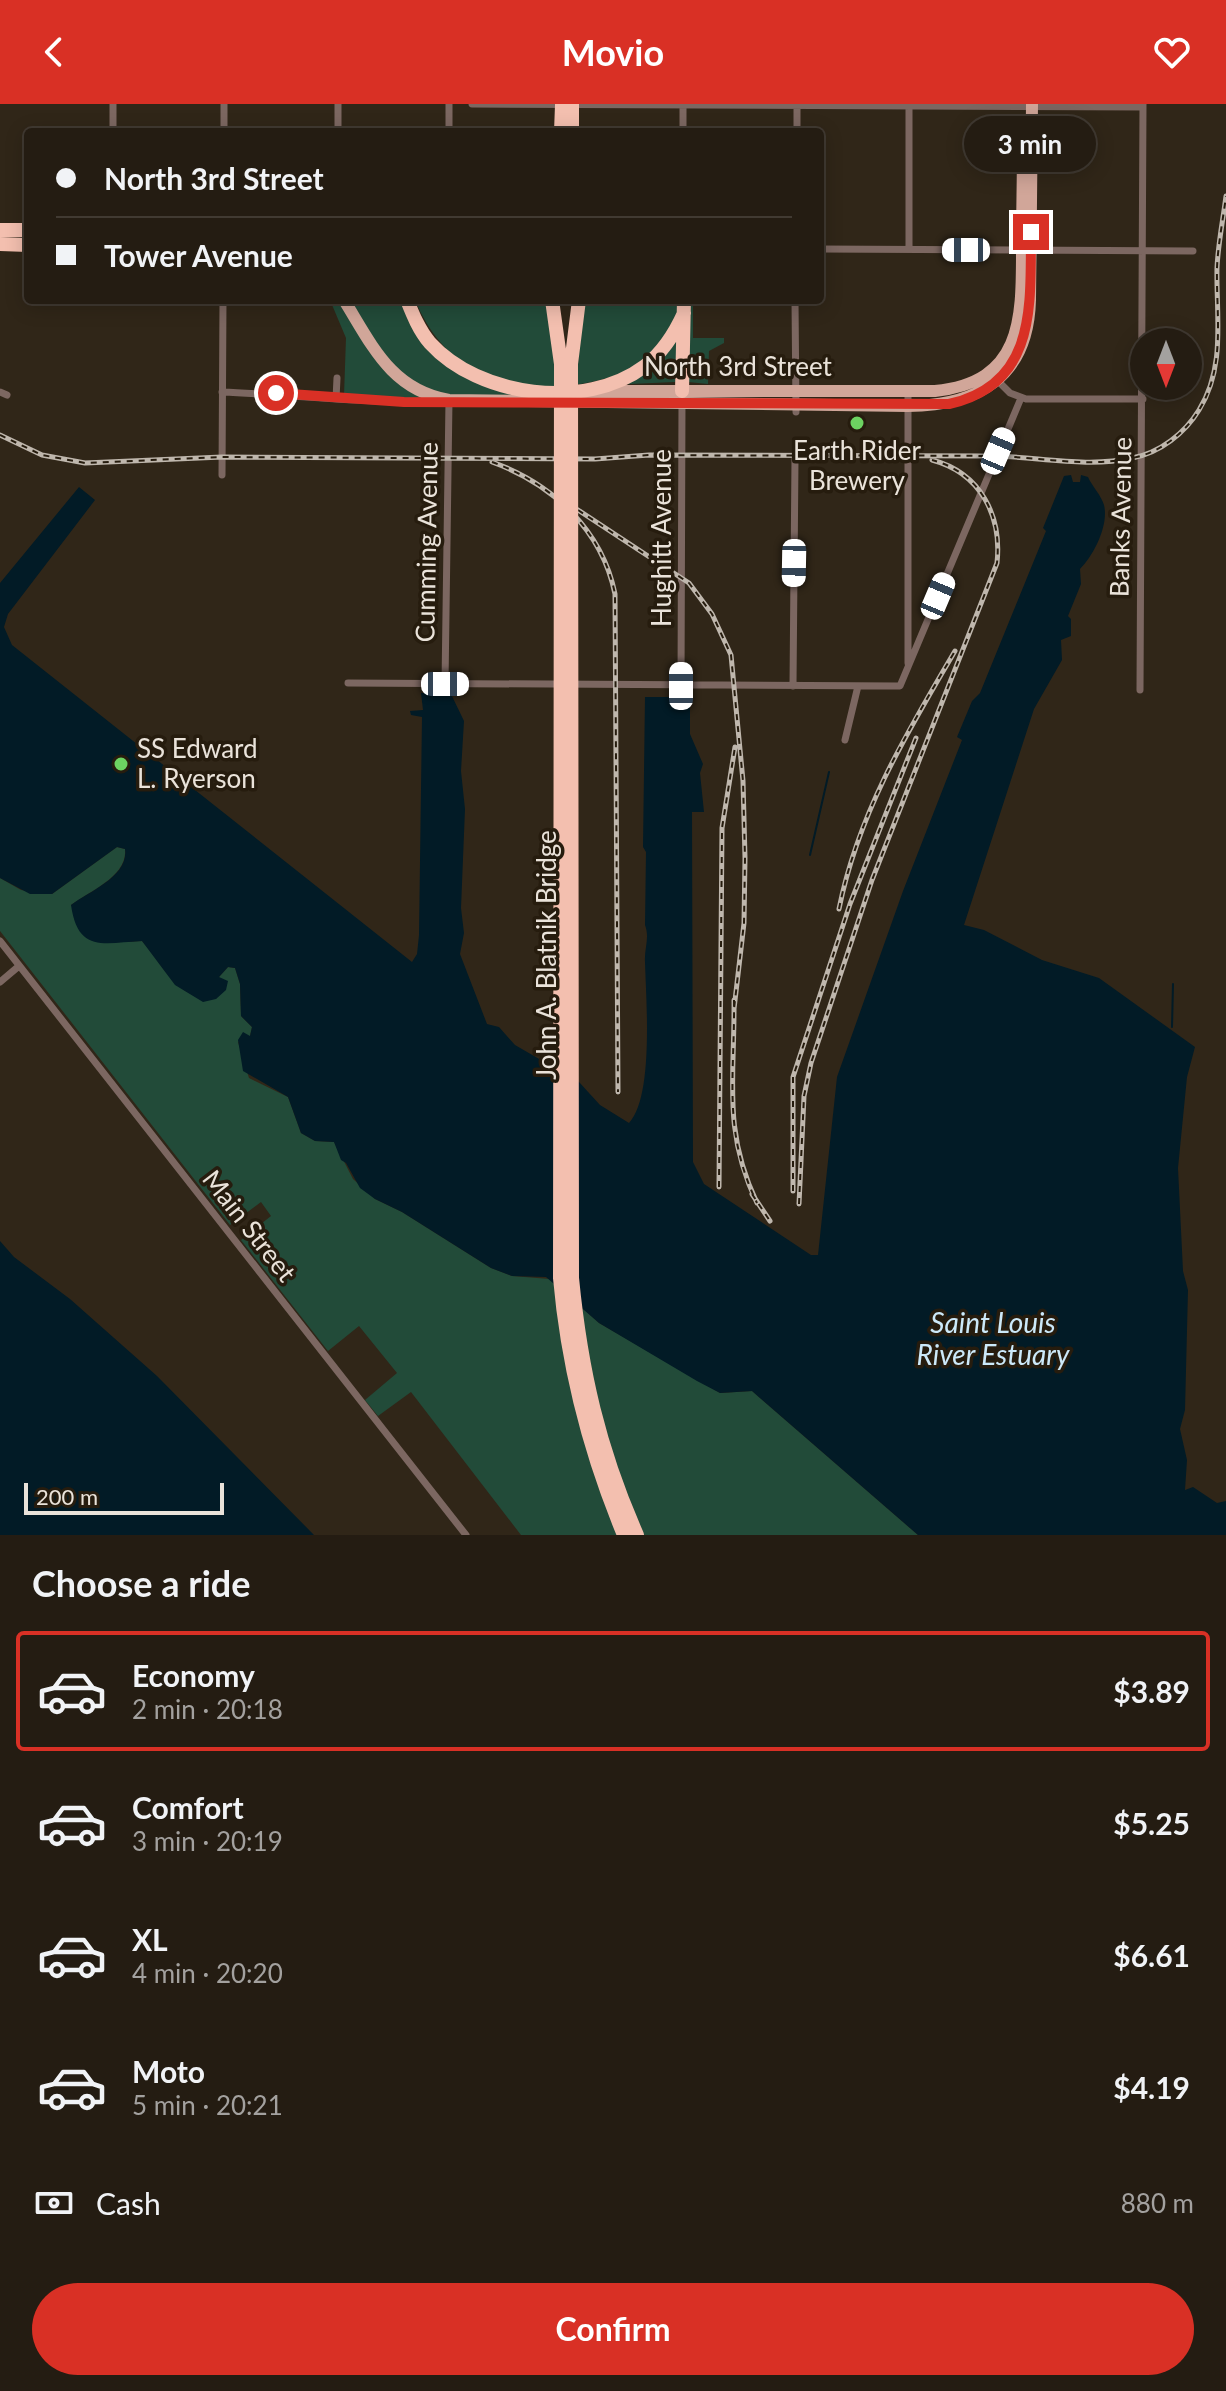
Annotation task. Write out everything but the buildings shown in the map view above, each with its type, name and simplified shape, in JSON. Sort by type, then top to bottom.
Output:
[{"type":"highway","points":[[561,128],[562,105]]},
{"type":"highway","points":[[572,105],[572,128]]},
{"type":"highway","points":[[0,230],[24,230]]},
{"type":"highway","points":[[0,244],[24,245]]},
{"type":"highway","name":"North 3rd Street","points":[[412,304],[430,343],[473,376],[509,388],[573,391]]},
{"type":"highway","points":[[553,304],[566,364]]},
{"type":"highway","points":[[562,304],[566,364]]},
{"type":"highway","points":[[566,364],[571,304]]},
{"type":"highway","points":[[566,364],[578,304]]},
{"type":"highway","points":[[573,391],[614,381],[647,365],[666,345],[684,306]]},
{"type":"highway","points":[[682,398],[684,306]]},
{"type":"highway","name":"John A. Blatnik Bridge","points":[[566,364],[560,1278],[565,1331],[585,1430],[624,1535]]},
{"type":"highway","name":"John A. Blatnik Bridge","points":[[566,364],[572,1278],[580,1352],[592,1412],[637,1535]]},
{"type":"main road","points":[[993,376],[1016,356],[1027,331],[1028,105]]},
{"type":"main road","points":[[347,304],[394,375],[417,391],[449,400]]},
{"type":"main road","name":"North 3rd Street","points":[[796,402],[908,390],[950,389],[993,376]]},
{"type":"main road","name":"North 3rd Street","points":[[573,391],[908,406],[957,403],[993,376]]},
{"type":"main road","name":"North 3rd Street","points":[[449,400],[682,398]]},
{"type":"street","points":[[113,104],[113,128]]},
{"type":"street","points":[[224,104],[224,128]]},
{"type":"street","points":[[338,104],[338,128]]},
{"type":"street","points":[[449,104],[449,128]]},
{"type":"street","points":[[472,104],[1143,106]]},
{"type":"street","points":[[683,105],[683,128]]},
{"type":"street","points":[[797,106],[797,128]]},
{"type":"street","name":"Banks Avenue","points":[[1143,106],[1143,328]]},
{"type":"street","points":[[909,107],[909,249]]},
{"type":"street","points":[[824,249],[1193,251]]},
{"type":"street","points":[[222,475],[223,304]]},
{"type":"street","points":[[795,304],[796,402]]},
{"type":"street","points":[[993,376],[1021,398],[1130,399]]},
{"type":"street","points":[[336,399],[337,378]]},
{"type":"street","points":[[908,390],[908,669]]},
{"type":"street","name":"North 3rd Street","points":[[222,392],[289,393],[336,399],[449,400]]},
{"type":"street","name":"Hughitt Avenue","points":[[681,686],[682,398]]},
{"type":"street","points":[[348,683],[900,686],[1021,398]]},
{"type":"street","name":"Cumming Avenue","points":[[445,684],[449,400]]},
{"type":"street","name":"Banks Avenue","points":[[1140,690],[1143,400]]},
{"type":"street","points":[[793,686],[795,459]]},
{"type":"street","points":[[845,740],[858,686]]},
{"type":"street","name":"Main Street","points":[[0,941],[466,1535]]},
{"type":"street","points":[[0,982],[19,966]]},
{"type":"green space","points":[[332,304],[341,304],[364,343],[384,369],[424,399],[344,395],[346,338]]},
{"type":"green space","points":[[351,304],[406,304],[445,358],[471,380],[512,392],[541,395],[462,397],[424,389],[407,381],[393,368]]},
{"type":"green space","points":[[417,304],[548,304],[556,364],[578,364],[583,304],[680,304],[665,340],[646,359],[601,380],[575,385],[522,385],[478,372],[457,359],[426,322]]},
{"type":"green space","points":[[686,304],[693,304],[693,338],[724,338],[724,343],[709,351],[708,384],[688,382]]},
{"type":"green space","points":[[681,326],[675,382],[608,385],[625,380]]},
{"type":"green space","points":[[117,847],[125,849],[124,859],[114,875],[71,905],[101,943],[142,941],[172,980],[190,994],[216,999],[219,977],[228,967],[235,968],[240,984],[241,1016],[252,1027],[250,1036],[238,1042],[249,1078],[288,1097],[301,1133],[315,1141],[334,1142],[353,1179],[375,1199],[402,1212],[491,1268],[512,1276],[550,1279],[599,1323],[720,1393],[752,1391],[918,1535],[521,1535],[411,1392],[378,1416],[365,1400],[397,1373],[359,1326],[328,1351],[241,1240],[271,1216],[261,1202],[230,1225],[0,931],[0,878],[21,890],[52,894]]},
{"type":"water","name":"Saint Louis River Estuary","points":[[1071,475],[1073,482],[1080,482],[1081,475],[1088,477],[1101,498],[1105,513],[1102,530],[1095,548],[1080,569],[1081,584],[1068,616],[1071,619],[1071,636],[1061,640],[1062,660],[1034,709],[964,925],[984,930],[1042,960],[1099,978],[1195,1047],[1187,1077],[1178,1168],[1183,1271],[1188,1290],[1185,1410],[1180,1429],[1187,1460],[1185,1490],[1193,1487],[1217,1503],[1226,1501],[1226,1535],[918,1535],[752,1391],[720,1393],[599,1323],[546,1277],[512,1276],[491,1268],[360,1188],[346,1163],[341,1160],[334,1142],[315,1141],[301,1133],[288,1097],[243,1071],[238,1040],[243,1032],[250,1036],[252,1027],[241,1016],[240,984],[235,968],[228,967],[219,977],[228,981],[226,990],[216,999],[203,1002],[175,985],[142,941],[94,942],[80,931],[71,905],[115,875],[125,859],[125,849],[117,847],[52,894],[30,894],[0,878],[0,583],[79,487],[95,500],[8,614],[4,627],[12,645],[412,962],[417,954],[419,935],[422,717],[411,715],[410,711],[423,710],[421,693],[451,694],[464,721],[461,771],[465,809],[461,908],[464,933],[460,954],[487,1024],[499,1027],[515,1045],[579,1082],[600,1105],[629,1123],[642,1092],[647,1046],[646,852],[643,847],[645,697],[690,697],[690,734],[703,764],[700,773],[704,812],[692,812],[693,1162],[704,1184],[811,1255],[818,1255],[837,1077],[903,891],[962,740],[957,737],[972,701],[980,693],[1046,531],[1043,528],[1064,476]]},
{"type":"water","points":[[0,1241],[14,1257],[70,1299],[157,1376],[314,1535],[0,1535]]},
{"type":"waterway","points":[[810,855],[829,772]]},
{"type":"waterway","points":[[1172,1027],[1173,984]]},
{"type":"railway","points":[[0,435],[42,455],[85,463],[222,457],[595,459],[649,455],[994,456],[1098,462],[1132,458],[1162,447],[1179,434],[1199,410],[1207,394],[1218,341],[1217,268],[1226,196]]},
{"type":"railway","points":[[799,1204],[804,1096],[811,1063],[872,880],[997,563],[996,529],[985,499],[964,475],[932,460]]},
{"type":"railway","points":[[492,462],[535,483],[572,512],[599,549],[615,594],[618,1092]]},
{"type":"railway","points":[[578,510],[689,583],[712,614],[731,655],[743,781],[745,858],[744,923],[734,1009]]},
{"type":"railway","points":[[839,909],[847,874],[871,808],[902,744],[955,651]]},
{"type":"railway","points":[[793,1191],[793,1077],[850,904],[916,738]]},
{"type":"railway","points":[[719,1187],[722,828],[735,747]]},
{"type":"railway","points":[[734,1000],[732,1079],[735,1127],[746,1176],[757,1203]]},
{"type":"railway","points":[[752,1194],[770,1221]]},
{"type":"place","name":"Earth Rider Brewery","points":[[857,423]]},
{"type":"place","name":"SS Edward L. Ryerson","points":[[121,764]]},
{"type":"route","points":[[276,393],[404,402],[908,406],[957,403],[997,381],[1022,345],[1030,313],[1031,232]]}]
